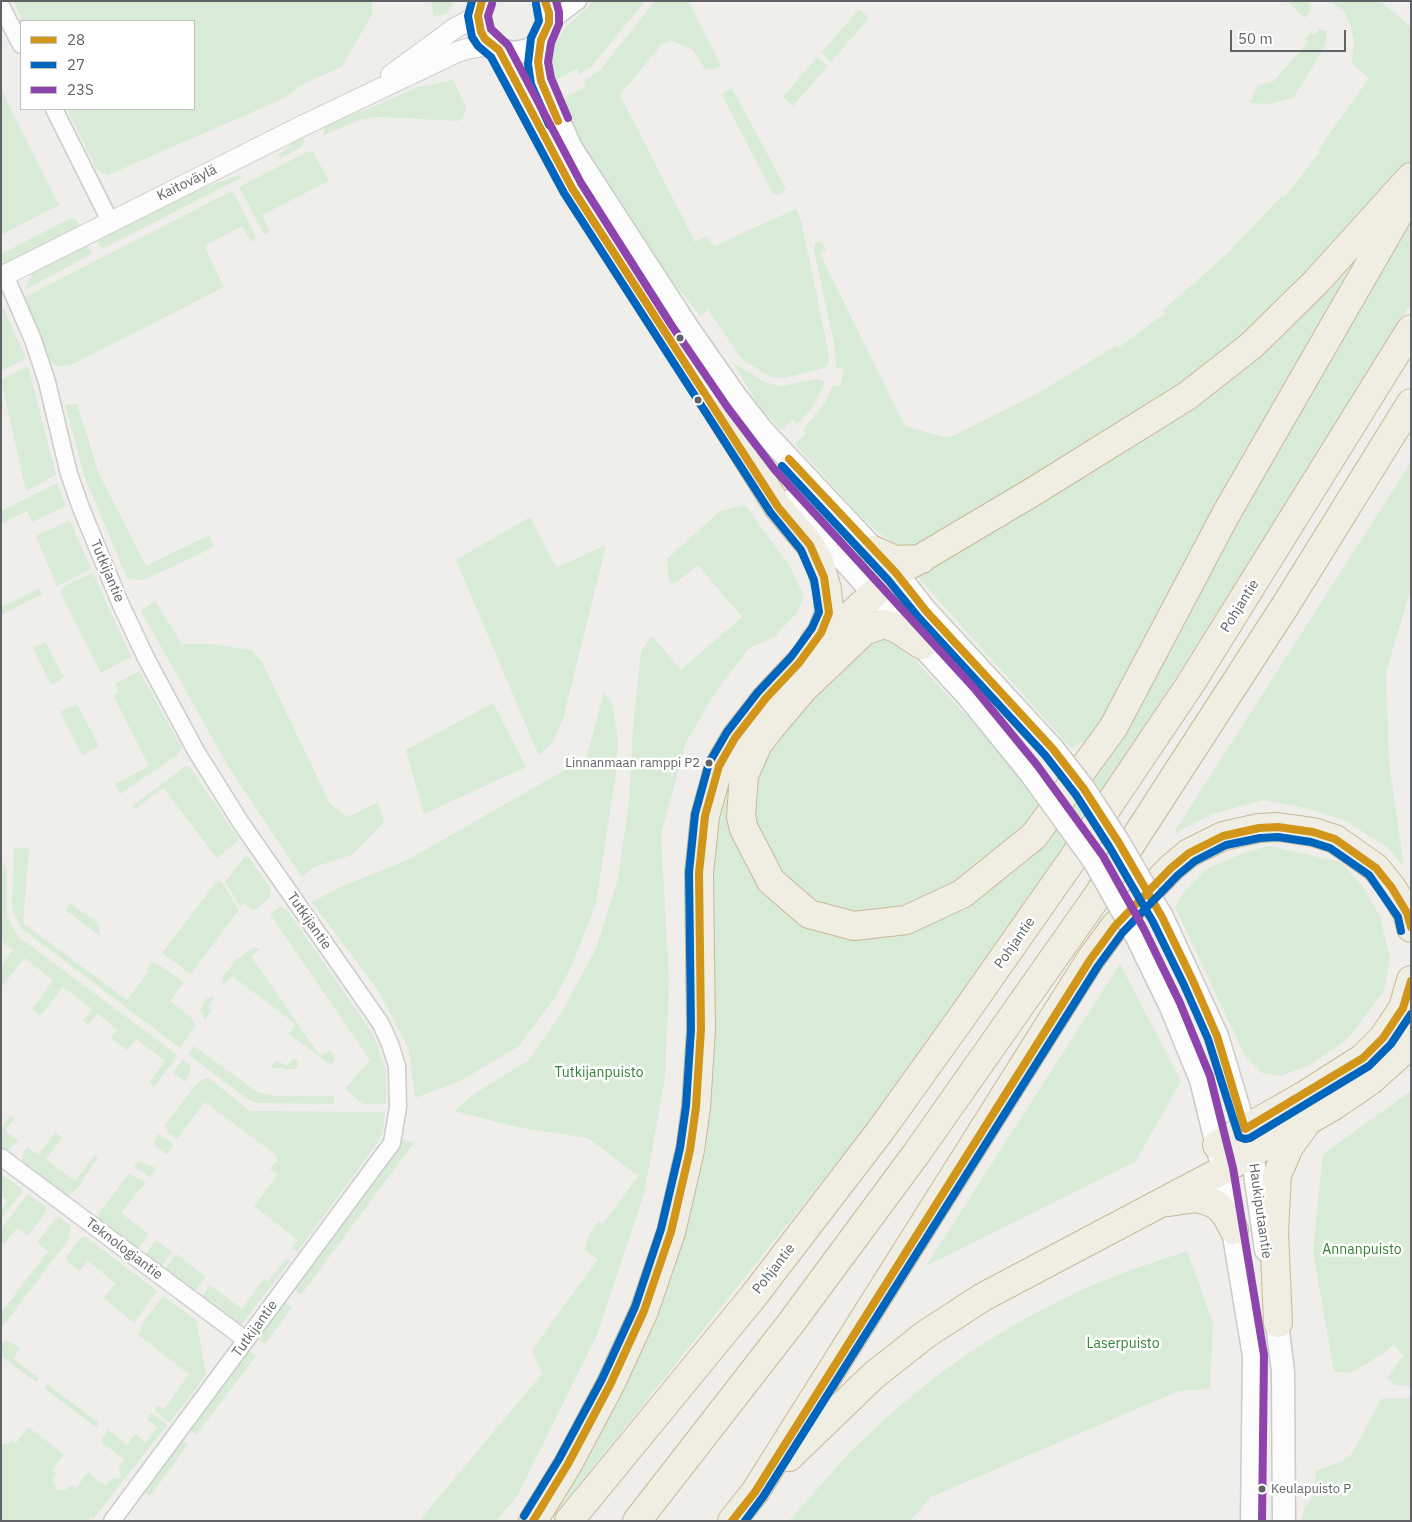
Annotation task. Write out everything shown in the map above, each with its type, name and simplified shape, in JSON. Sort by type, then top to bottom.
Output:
[{"type":"highway","points":[[533,1521],[568,1464],[611,1383],[644,1311],[671,1232],[690,1150],[696,1107],[702,1029],[699,873],[705,816],[719,766],[734,738],[766,698],[799,663],[896,574],[1031,493],[1194,390],[1252,345],[1309,289],[1411,177]]},
{"type":"highway","points":[[922,645],[896,628],[883,624],[864,631],[804,688],[771,727],[758,744],[744,775],[742,817],[744,829],[770,881],[809,914],[854,926],[906,920],[962,894],[1034,836],[1113,728],[1226,514],[1411,194]]},
{"type":"highway","name":"Pohjantie","points":[[569,1521],[752,1298],[881,1130],[962,1017],[1072,860],[1191,683],[1411,329]]},
{"type":"highway","points":[[637,1521],[791,1323],[916,1154],[1092,903],[1287,603],[1411,403]]},
{"type":"highway","points":[[720,414],[778,507],[810,544],[824,577],[829,613],[821,633],[799,663]]},
{"type":"highway","points":[[874,550],[895,560],[922,559]]},
{"type":"highway","points":[[732,1521],[754,1492],[1090,960],[1115,926],[1171,868],[1190,853],[1223,836],[1258,828],[1278,827],[1314,832],[1335,839],[1376,868],[1392,888],[1407,914],[1411,928]]},
{"type":"highway","points":[[754,1492],[873,1376],[926,1334],[983,1297],[1157,1204],[1220,1158],[1249,1141],[1363,1058],[1383,1038],[1402,1008],[1411,980]]},
{"type":"highway","points":[[1249,1141],[1309,1120],[1370,1081],[1400,1053],[1411,1036]]},
{"type":"highway","points":[[1278,1323],[1274,1232],[1277,1175],[1289,1147],[1309,1120]]},
{"type":"highway","points":[[1157,1204],[1196,1198],[1205,1200],[1217,1206],[1226,1215],[1234,1230]]},
{"type":"main road","name":"Haukiputaantie","points":[[545,1],[549,13],[538,62],[546,94],[571,148],[736,397],[761,429],[896,574],[926,611],[1053,749],[1084,790],[1119,842],[1162,917],[1217,1036],[1249,1141],[1278,1323],[1283,1372],[1284,1521]]},
{"type":"main road","name":"Haukiputaantie","points":[[480,8],[481,32],[495,48],[572,188],[664,332],[720,414],[767,476],[967,695],[1029,771],[1095,862],[1136,933],[1171,1007],[1201,1080],[1220,1158],[1234,1230],[1254,1356],[1252,1521]]},
{"type":"main road","points":[[495,48],[506,52],[529,50],[545,32]]},
{"type":"street","points":[[545,32],[578,1]]},
{"type":"street","points":[[1,6],[20,43]]},
{"type":"street","name":"Kaitoväylä","points":[[375,92],[393,73],[480,8]]},
{"type":"street","name":"Kaitoväylä","points":[[3,276],[110,221],[466,48],[495,48]]},
{"type":"street","points":[[54,110],[110,221]]},
{"type":"street","name":"Tutkijantie","points":[[3,276],[33,340],[47,382],[69,474],[81,508],[121,605],[147,660],[196,751],[241,823],[381,1024],[397,1066],[398,1107],[392,1143],[112,1521]]},
{"type":"street","name":"Teknologiantie","points":[[1,1157],[246,1340]]},
{"type":"green space","points":[[13,1],[372,1],[372,14],[342,67],[307,82],[280,100],[108,175],[97,170],[67,110],[195,110],[195,20],[22,20]]},
{"type":"green space","points":[[431,1],[454,1],[448,13],[434,17]]},
{"type":"green space","points":[[594,1],[645,1],[591,67],[580,74],[577,69],[551,82],[547,69],[549,53],[565,28]]},
{"type":"green space","points":[[655,1],[688,1],[721,65],[714,69],[706,70],[692,49],[670,40],[661,45],[620,95],[695,242],[706,236],[714,246],[796,209],[801,220],[828,350],[829,363],[824,368],[784,378],[770,377],[742,359],[708,310],[700,316],[672,281],[579,143],[559,101],[586,86],[584,81],[601,69]]},
{"type":"green space","points":[[1309,1],[1311,10],[1305,18],[1287,2]]},
{"type":"green space","points":[[1331,1],[1380,1],[1411,27],[1411,166],[1311,281],[1180,391],[919,551],[904,550],[883,536],[862,518],[795,444],[806,434],[803,430],[826,401],[833,385],[840,386],[844,369],[836,367],[834,343],[814,250],[815,242],[820,241],[826,250],[820,254],[905,426],[943,437],[953,436],[1035,395],[1117,345],[1119,347],[1165,313],[1163,310],[1225,256],[1282,196],[1284,198],[1320,152],[1318,150],[1369,78],[1352,64],[1354,40],[1350,23],[1344,12]]},
{"type":"green space","points":[[859,9],[869,18],[831,62],[821,53]]},
{"type":"green space","points":[[1320,28],[1321,31],[1326,30],[1327,38],[1324,48],[1293,98],[1270,104],[1250,103],[1259,85],[1274,81],[1308,42],[1305,39],[1311,32],[1314,35]]},
{"type":"green space","points":[[817,57],[828,66],[793,106],[783,97]]},
{"type":"green space","points":[[453,80],[466,107],[463,118],[458,121],[378,117],[362,119],[324,135],[324,125],[332,120],[371,108],[415,88]]},
{"type":"green space","points":[[732,88],[786,189],[779,195],[773,194],[723,97],[724,92]]},
{"type":"green space","points":[[1,89],[59,205],[1,235]]},
{"type":"green space","points":[[301,136],[304,142],[302,147],[280,158],[279,155]]},
{"type":"green space","points":[[309,151],[313,152],[329,181],[262,215],[270,232],[264,234],[240,189],[241,186]]},
{"type":"green space","points":[[239,175],[241,178],[102,249],[97,240],[197,190]]},
{"type":"green space","points":[[230,192],[234,193],[256,237],[251,242],[242,226],[204,246],[224,287],[71,365],[58,367],[48,359],[23,298]]},
{"type":"green space","points":[[1411,217],[1411,303],[1355,397],[1123,760],[951,1010],[870,1121],[550,1521],[541,1521],[678,1234],[705,881],[732,750],[740,771],[765,886],[901,928],[1052,825],[1231,517]]},
{"type":"green space","points":[[71,218],[77,220],[81,228],[1,268],[1,254]]},
{"type":"green space","points":[[1380,229],[1092,749],[1082,742],[1071,748],[916,575],[1134,441]]},
{"type":"green space","points":[[87,245],[92,254],[24,290],[33,272]]},
{"type":"green space","points":[[4,308],[26,359],[1,371],[1,309]]},
{"type":"green space","points":[[733,363],[766,383],[782,386],[816,379],[823,381],[824,386],[809,412],[797,424],[793,419],[782,430],[761,410]]},
{"type":"green space","points":[[28,366],[56,475],[26,491],[1,380]]},
{"type":"green space","points":[[77,404],[99,474],[146,566],[209,535],[214,547],[144,580],[127,578],[85,478],[65,405]]},
{"type":"green space","points":[[1411,462],[1411,587],[1386,673],[1389,762],[1404,867],[1387,847],[1344,820],[1305,808],[1264,800],[1215,813],[1173,834]]},
{"type":"green space","points":[[57,483],[66,506],[32,522],[27,511],[1,524],[1,511]]},
{"type":"green space","name":"Tutkijanpuisto","points":[[745,505],[789,565],[804,596],[797,613],[774,637],[749,648],[718,688],[686,742],[661,834],[669,980],[665,1078],[644,1194],[596,1337],[517,1496],[496,1521],[419,1521],[542,1374],[532,1350],[598,1259],[585,1250],[589,1234],[599,1221],[603,1224],[638,1176],[588,1138],[517,1127],[454,1111],[474,1094],[529,1060],[560,1015],[596,949],[618,878],[629,802],[633,726],[641,651],[652,636],[681,670],[742,617],[698,565],[673,585],[669,580],[667,559],[720,511]]},
{"type":"green space","points":[[530,517],[556,568],[606,545],[563,719],[553,741],[539,756],[456,560]]},
{"type":"green space","points":[[70,520],[91,569],[57,586],[36,536]]},
{"type":"green space","points":[[93,573],[131,657],[101,673],[60,592],[64,586]]},
{"type":"green space","points":[[39,588],[42,594],[1,615],[1,608]]},
{"type":"green space","points":[[155,601],[182,644],[209,644],[252,650],[263,664],[330,804],[348,817],[378,802],[384,822],[352,855],[314,867],[302,877],[228,766],[141,611]]},
{"type":"green space","points":[[877,637],[887,639],[911,656],[999,751],[1045,811],[957,887],[903,910],[872,915],[816,908],[776,874],[753,822],[757,771],[779,727]]},
{"type":"green space","points":[[46,643],[64,678],[51,685],[33,648]]},
{"type":"green space","points":[[139,671],[182,748],[179,754],[120,794],[115,784],[149,766],[113,695],[119,692],[115,684]]},
{"type":"green space","points":[[604,693],[612,703],[618,738],[616,773],[596,903],[573,963],[556,996],[519,1046],[462,1080],[415,1098],[409,1050],[378,990],[312,902],[343,886],[409,859],[586,758]]},
{"type":"green space","points":[[493,703],[526,767],[424,814],[406,750]]},
{"type":"green space","points":[[77,704],[99,746],[82,755],[60,712]]},
{"type":"green space","points":[[186,766],[190,767],[239,840],[217,858],[163,788],[135,809],[132,806]]},
{"type":"green space","points":[[1269,846],[1340,862],[1361,884],[1380,916],[1390,959],[1384,991],[1348,1038],[1310,1065],[1281,1076],[1262,1073],[1245,1056],[1175,907],[1184,892],[1206,869],[1246,852]]},
{"type":"green space","points":[[14,848],[29,848],[23,923],[127,1000],[149,971],[147,969],[153,961],[184,982],[170,1001],[193,1019],[195,1026],[180,1048],[21,928],[12,908]]},
{"type":"green space","points":[[248,856],[271,889],[269,898],[254,911],[244,903],[241,907],[225,882],[245,857]]},
{"type":"green space","points":[[2,863],[7,868],[7,917],[19,937],[176,1054],[177,1057],[154,1087],[149,1083],[165,1061],[136,1039],[127,1050],[111,1038],[117,1030],[97,1013],[88,1025],[83,1021],[92,1009],[63,987],[40,1016],[32,1009],[53,980],[24,958],[1,988],[1,966],[13,950],[1,941]]},
{"type":"green space","points":[[218,880],[223,884],[239,910],[191,974],[162,953]]},
{"type":"green space","points":[[70,903],[98,923],[100,936],[66,910]]},
{"type":"green space","points":[[280,907],[287,910],[373,1034],[386,1070],[386,1104],[363,1104],[345,1089],[370,1060],[270,914]]},
{"type":"green space","points":[[254,947],[260,949],[251,956],[320,1056],[330,1050],[335,1058],[333,1063],[328,1063],[289,1034],[296,1024],[232,976],[224,985],[222,978],[236,960]]},
{"type":"green space","points":[[1120,964],[1181,1081],[1135,1162],[926,1266]]},
{"type":"green space","points":[[214,998],[208,1007],[212,1010],[205,1020],[200,1010],[206,999]]},
{"type":"green space","points":[[194,1046],[257,1092],[276,1096],[334,1096],[334,1104],[256,1103],[246,1098],[188,1054]]},
{"type":"green space","points":[[294,1058],[299,1064],[295,1069],[270,1068],[277,1060],[286,1066]]},
{"type":"green space","points":[[183,1059],[190,1065],[191,1070],[185,1082],[173,1073]]},
{"type":"green space","points":[[204,1078],[210,1079],[250,1111],[385,1112],[383,1131],[378,1142],[297,1252],[292,1248],[298,1240],[254,1206],[277,1175],[270,1169],[277,1161],[276,1155],[205,1102],[177,1139],[168,1132],[165,1125],[193,1088]]},
{"type":"green space","name":"Annanpuisto","points":[[1411,1091],[1411,1386],[1395,1385],[1387,1378],[1403,1356],[1394,1344],[1384,1353],[1351,1373],[1334,1372],[1313,1251],[1323,1154]]},
{"type":"green space","points":[[11,1115],[15,1118],[5,1131],[19,1141],[6,1152],[1,1149],[1,1128]]},
{"type":"green space","points":[[55,1132],[62,1138],[46,1159],[75,1181],[95,1155],[98,1157],[77,1189],[66,1197],[22,1164],[23,1151],[27,1147],[38,1155]]},
{"type":"green space","points":[[158,1134],[174,1144],[167,1154],[157,1148],[154,1143]]},
{"type":"green space","points":[[400,1139],[414,1143],[301,1295],[294,1290],[385,1168]]},
{"type":"green space","points":[[139,1161],[156,1168],[150,1177],[134,1167]]},
{"type":"green space","points":[[1,1174],[21,1188],[22,1192],[1,1219],[1,1210],[8,1201],[1,1196]]},
{"type":"green space","points":[[129,1174],[146,1182],[121,1213],[149,1234],[136,1251],[98,1221],[98,1214]]},
{"type":"green space","points":[[28,1194],[46,1207],[46,1212],[28,1236],[17,1228],[4,1244],[1,1242],[1,1229]]},
{"type":"green space","points":[[58,1216],[71,1226],[68,1240],[1,1329],[1,1313],[48,1251],[37,1243]]},
{"type":"green space","points":[[85,1236],[157,1291],[134,1323],[104,1298],[115,1283],[88,1261],[80,1271],[67,1261],[67,1256],[81,1238]]},
{"type":"green space","points":[[156,1240],[172,1252],[160,1268],[144,1256]]},
{"type":"green space","name":"Laserpuisto","points":[[1187,1251],[1213,1323],[1210,1389],[1179,1391],[931,1497],[910,1521],[789,1521],[850,1452],[896,1409],[938,1375],[982,1344],[1028,1317],[1079,1291],[1122,1273]]},
{"type":"green space","points":[[176,1254],[206,1277],[193,1293],[164,1271]]},
{"type":"green space","points":[[286,1259],[290,1261],[242,1324],[236,1323],[200,1299],[210,1285],[242,1309],[264,1279],[268,1281]]},
{"type":"green space","points":[[163,1296],[196,1320],[206,1374],[170,1423],[154,1410],[158,1405],[164,1409],[189,1374],[138,1335],[142,1329],[140,1327]]},
{"type":"green space","points":[[285,1302],[292,1307],[265,1344],[257,1338]]},
{"type":"green space","points":[[6,1340],[20,1348],[13,1359],[39,1378],[36,1382],[1,1356],[1,1345]]},
{"type":"green space","points":[[248,1350],[256,1356],[196,1435],[188,1429]]},
{"type":"green space","points":[[47,1384],[99,1423],[96,1427],[44,1388]]},
{"type":"green space","points":[[1411,1398],[1411,1521],[1301,1521],[1305,1507],[1313,1497],[1316,1471],[1343,1461],[1352,1454],[1381,1399]]},
{"type":"green space","points":[[151,1413],[167,1425],[93,1519],[91,1517],[87,1521],[1,1521],[1,1445],[11,1440],[16,1443],[28,1427],[64,1454],[52,1470],[56,1474],[53,1480],[57,1490],[65,1490],[71,1485],[76,1488],[88,1472],[106,1486],[111,1479],[121,1477],[119,1467],[125,1460],[100,1441],[108,1430],[127,1445],[135,1434],[146,1442],[157,1427],[147,1419]]},
{"type":"green space","points":[[182,1439],[188,1445],[150,1496],[143,1491]]},
{"type":"transit line","name":"27","points":[[472,1],[468,16],[472,37],[478,46],[491,57],[564,193],[770,512],[801,550],[814,580],[819,612],[812,628],[791,657],[758,692],[727,732],[709,763],[695,814],[689,872],[691,1029],[686,1106],[680,1148],[661,1229],[635,1307],[602,1379],[559,1459],[524,1516]]},
{"type":"transit line","name":"28","points":[[482,1],[478,16],[481,32],[485,39],[499,50],[572,188],[778,507],[810,545],[824,577],[829,613],[821,633],[799,663],[766,698],[735,738],[719,766],[705,816],[699,873],[701,1029],[696,1107],[690,1150],[671,1232],[644,1311],[611,1383],[568,1464],[533,1521]]},
{"type":"transit line","name":"28","points":[[545,1],[549,13],[549,23],[541,40],[538,62],[541,81],[558,121]]},
{"type":"transit line","name":"23S","points":[[556,1],[559,12],[559,24],[551,43],[548,62],[551,78],[568,118]]},
{"type":"transit line","name":"23S","points":[[492,4],[488,16],[491,29],[508,45],[581,183],[672,326],[728,408],[775,470],[974,688],[1037,765],[1103,856],[1144,929],[1180,1003],[1210,1076],[1233,1168],[1264,1355],[1262,1521]]},
{"type":"transit line","name":"27","points":[[536,4],[539,21],[531,38],[528,64],[531,84],[549,125]]},
{"type":"transit line","name":"28","points":[[789,459],[896,573],[926,611],[1053,749],[1084,789],[1119,843],[1162,917],[1193,981],[1217,1036],[1245,1129],[1363,1058],[1383,1038],[1403,1008],[1411,981]]},
{"type":"transit line","name":"27","points":[[782,466],[888,580],[919,618],[1045,755],[1076,795],[1110,848],[1153,922],[1184,985],[1208,1039],[1239,1137],[1250,1138],[1369,1066],[1391,1044],[1411,1014]]},
{"type":"transit line","name":"28","points":[[732,1521],[755,1492],[1090,960],[1115,926],[1171,868],[1189,853],[1223,836],[1259,828],[1278,827],[1313,832],[1335,839],[1376,868],[1392,888],[1407,913],[1411,927]]},
{"type":"transit line","name":"27","points":[[745,1521],[763,1497],[1098,966],[1123,932],[1178,875],[1195,861],[1226,845],[1260,838],[1278,837],[1311,842],[1330,848],[1369,875],[1398,917],[1401,931]]},
{"type":"place","name":"Linnanmaan ramppi P2","points":[[709,763]]},
{"type":"place","name":"Keulapuisto P","points":[[1262,1489]]}]
